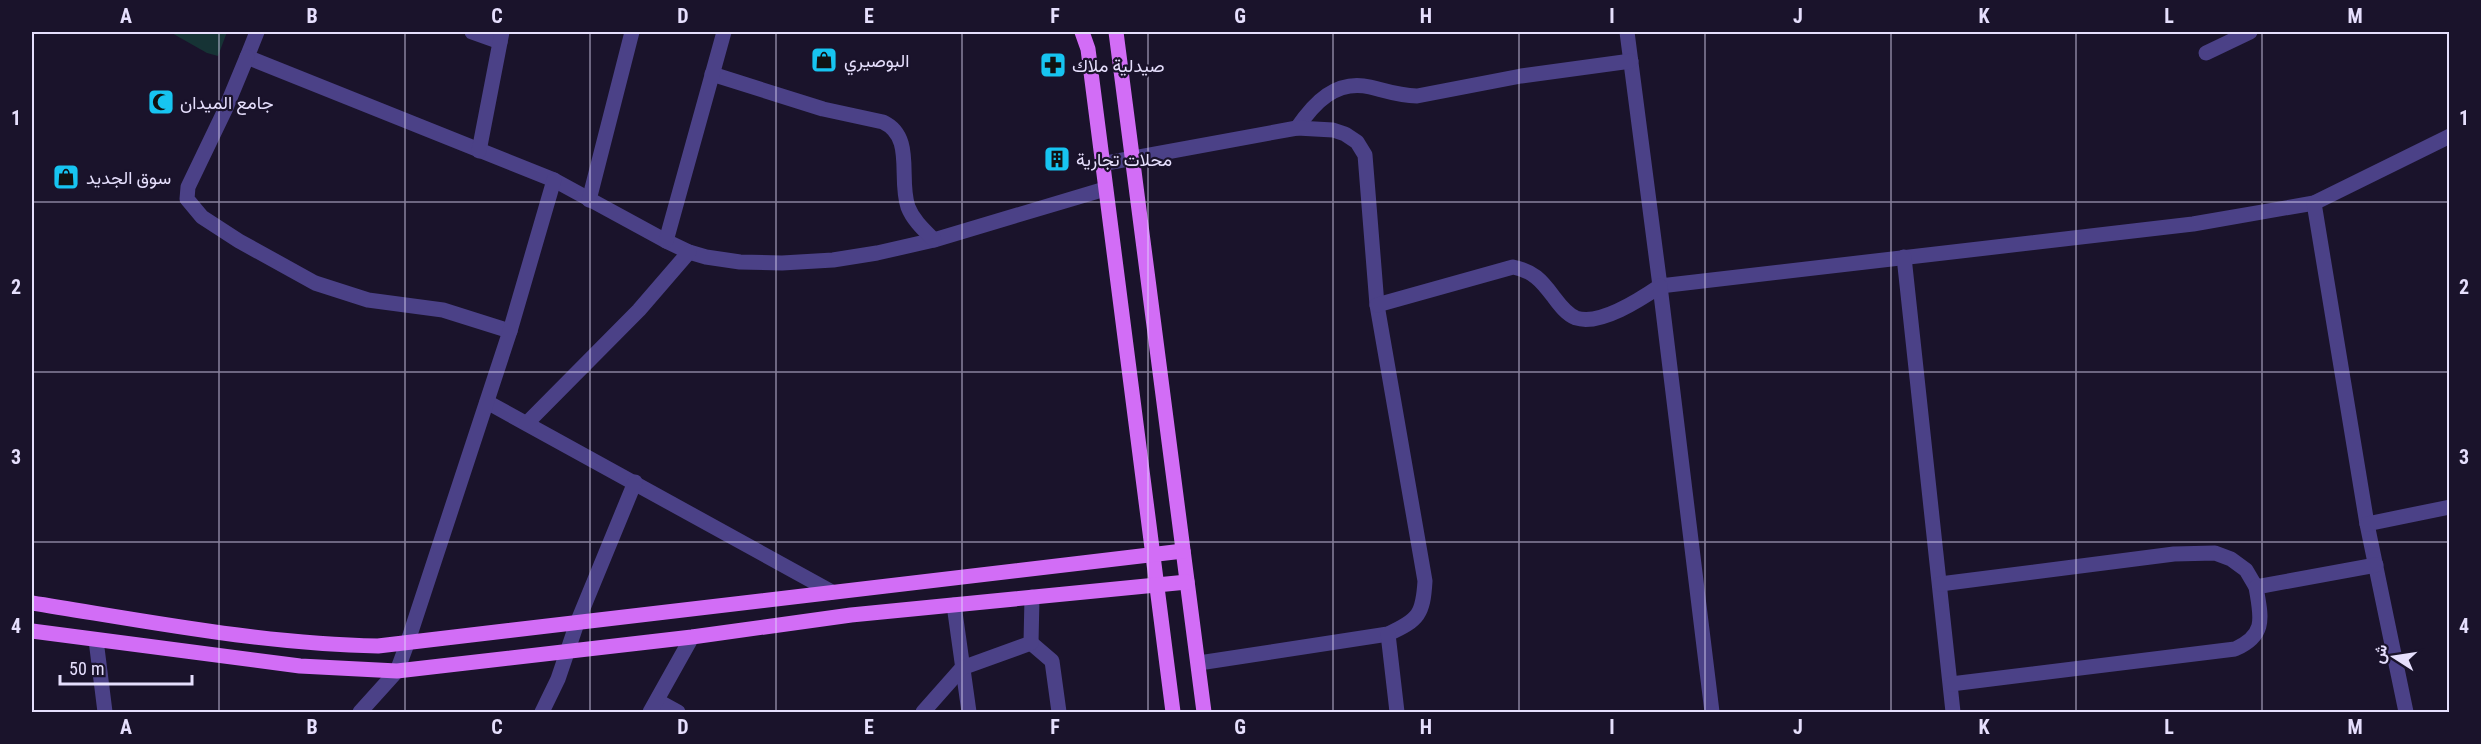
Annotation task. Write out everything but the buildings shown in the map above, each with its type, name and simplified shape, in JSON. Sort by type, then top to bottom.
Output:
[{"type":"main road","points":[[1082,32],[1088,49],[1173,712]]},
{"type":"main road","points":[[1116,32],[1204,712]]},
{"type":"main road","points":[[32,603],[270,639],[334,645],[407,644],[1183,551]]},
{"type":"main road","points":[[32,632],[300,666],[397,670],[692,637],[851,615],[1187,582]]},
{"type":"street","points":[[257,32],[225,110],[188,187],[187,199],[192,208],[213,225],[315,283],[368,300],[443,310],[510,332]]},
{"type":"street","points":[[472,32],[501,37],[479,151]]},
{"type":"street","points":[[589,200],[633,32]]},
{"type":"street","points":[[666,241],[724,32]]},
{"type":"street","points":[[1627,32],[1712,712]]},
{"type":"street","points":[[2206,53],[2250,32]]},
{"type":"street","points":[[247,57],[554,180],[689,252],[740,262],[782,263],[833,260],[934,240],[1106,189]]},
{"type":"street","points":[[1296,128],[1317,102],[1327,94],[1346,87],[1367,86],[1402,96],[1417,96],[1521,76],[1631,61]]},
{"type":"street","points":[[712,74],[794,101],[891,125],[902,139],[904,187],[908,207],[917,222],[934,240]]},
{"type":"street","points":[[1101,164],[1296,128],[1333,130],[1345,134],[1357,142],[1365,155],[1377,305],[1425,581],[1422,608],[1415,620],[1388,633],[1199,663]]},
{"type":"street","points":[[1377,305],[1513,267],[1527,270],[1540,278],[1566,311],[1575,318],[1585,320],[1597,318],[1627,306],[1660,286],[2193,224],[2314,203],[2450,136]]},
{"type":"street","points":[[360,712],[397,670],[407,644],[510,332],[554,180]]},
{"type":"street","points":[[2314,203],[2367,524],[2406,712]]},
{"type":"street","points":[[527,423],[639,310],[689,252]]},
{"type":"street","points":[[1904,257],[1953,712]]},
{"type":"street","points":[[487,402],[832,592]]},
{"type":"street","points":[[542,712],[635,482]]},
{"type":"street","points":[[2367,524],[2450,507]]},
{"type":"street","points":[[1940,584],[2174,554],[2215,553],[2231,559],[2246,570],[2256,587],[2260,615],[2257,633],[2251,642],[2235,650],[1951,684]]},
{"type":"street","points":[[2256,587],[2376,565]]},
{"type":"street","points":[[1031,643],[1032,597]]},
{"type":"street","points":[[954,605],[969,712]]},
{"type":"street","points":[[1388,633],[1397,712]]},
{"type":"street","points":[[678,712],[654,707],[692,637]]},
{"type":"street","points":[[96,640],[105,712]]},
{"type":"street","points":[[924,712],[962,668],[1031,643]]},
{"type":"street","points":[[1031,643],[1052,661],[1059,712]]},
{"type":"green space","points":[[170,32],[227,32],[218,56],[207,53]]},
{"type":"place","name":"البوصيري","points":[[824,60]]},
{"type":"place","name":"صيدلية ملاك","points":[[1053,65]]},
{"type":"place","name":"جامع الميدان","points":[[161,102]]},
{"type":"place","name":"محلات تجارية","points":[[1057,159]]},
{"type":"place","name":"سوق الجديد","points":[[66,177]]}]
